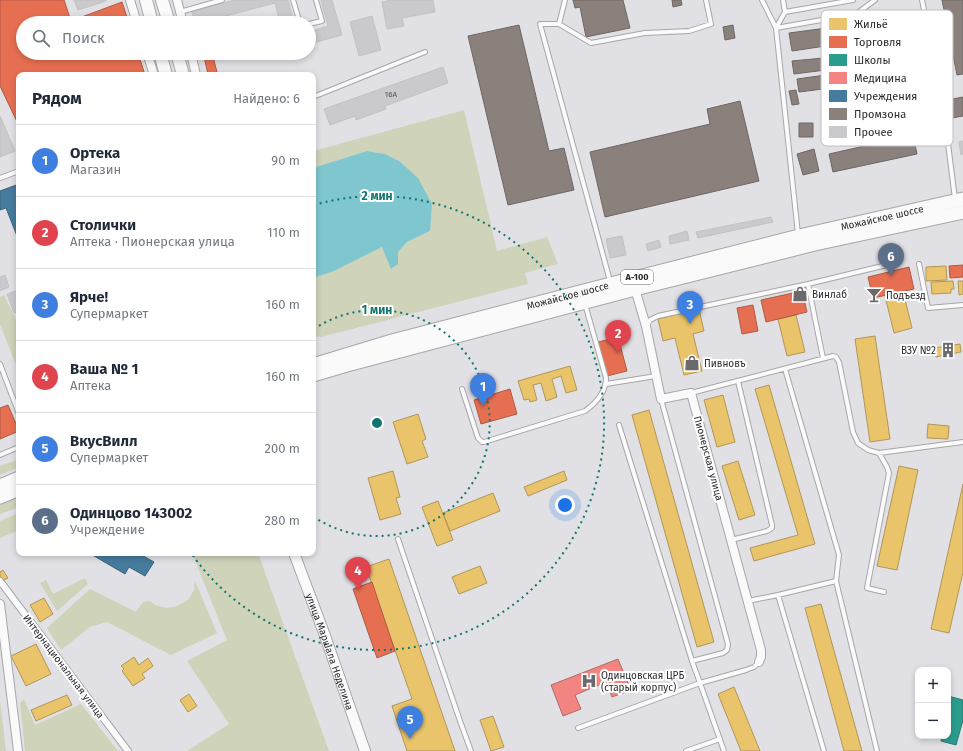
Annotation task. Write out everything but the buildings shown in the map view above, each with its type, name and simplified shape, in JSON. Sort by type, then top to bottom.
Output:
[{"type":"main road","points":[[162,0],[166,16]]},
{"type":"main road","points":[[147,3],[150,16]]},
{"type":"main road","points":[[162,60],[165,72]]},
{"type":"main road","points":[[179,60],[182,72]]},
{"type":"main road","name":"Можайское шоссе","points":[[316,364],[392,341],[799,236],[959,200]]},
{"type":"main road","name":"Можайское шоссе","points":[[316,374],[635,289],[815,244],[963,212]]},
{"type":"main road","points":[[0,486],[16,479]]},
{"type":"main road","points":[[0,497],[16,490]]},
{"type":"street","points":[[130,0],[136,16]]},
{"type":"street","points":[[177,0],[181,16]]},
{"type":"street","points":[[149,60],[153,72]]},
{"type":"street","points":[[193,60],[195,72]]},
{"type":"street","points":[[635,289],[646,326],[661,399],[691,393]]},
{"type":"street","name":"Пионерская улица","points":[[691,393],[761,650],[759,662]]},
{"type":"street","name":"улица Маршала Неделина","points":[[295,556],[322,627],[364,751]]},
{"type":"street","name":"Интернациональная улица","points":[[0,581],[128,751]]},
{"type":"street","points":[[0,604],[18,751]]},
{"type":"lane","points":[[180,12],[222,0]]},
{"type":"lane","points":[[293,0],[298,16]]},
{"type":"lane","points":[[316,0],[322,21],[316,22]]},
{"type":"lane","points":[[559,24],[566,0]]},
{"type":"lane","points":[[611,284],[540,24],[559,24],[591,43],[645,33],[689,30],[711,24],[706,0]]},
{"type":"lane","points":[[762,0],[776,28],[799,236]]},
{"type":"lane","points":[[776,28],[785,12],[783,0]]},
{"type":"lane","points":[[785,12],[853,0]]},
{"type":"lane","points":[[861,10],[875,0]]},
{"type":"lane","points":[[922,0],[924,10]]},
{"type":"lane","points":[[776,28],[821,20]]},
{"type":"lane","points":[[316,96],[425,52]]},
{"type":"lane","points":[[948,146],[954,191],[959,200]]},
{"type":"lane","points":[[0,178],[16,172]]},
{"type":"lane","points":[[646,326],[650,320],[658,316],[808,284],[899,262]]},
{"type":"lane","points":[[919,264],[928,308],[963,305]]},
{"type":"lane","points":[[808,284],[823,358]]},
{"type":"lane","points":[[462,389],[478,438],[482,442],[585,411],[594,404],[601,395],[606,384],[606,378],[584,302]]},
{"type":"lane","points":[[691,393],[833,356],[838,359],[853,432],[858,443],[868,450],[879,453],[963,442]]},
{"type":"lane","points":[[0,364],[16,406]]},
{"type":"lane","points":[[785,369],[839,555],[836,581],[877,751]]},
{"type":"lane","points":[[606,384],[656,376]]},
{"type":"lane","points":[[731,540],[767,531],[772,528],[738,381]]},
{"type":"lane","points":[[661,399],[728,644],[725,652],[692,661]]},
{"type":"lane","points":[[619,425],[692,661],[724,751]]},
{"type":"lane","points":[[0,455],[16,448]]},
{"type":"lane","points":[[879,453],[889,473],[867,588],[884,592]]},
{"type":"lane","points":[[398,538],[471,751]]},
{"type":"lane","points":[[748,601],[836,581]]},
{"type":"lane","points":[[778,595],[824,751]]},
{"type":"lane","points":[[578,728],[700,683],[746,670],[754,667],[759,662]]},
{"type":"lane","points":[[686,751],[720,739]]},
{"type":"green space","points":[[464,110],[497,251],[547,237],[558,264],[525,273],[528,284],[321,337],[316,336],[316,277],[334,271],[382,247],[392,269],[397,264],[398,252],[407,242],[430,231],[399,161],[385,154],[367,151],[316,167],[316,150]]},
{"type":"green space","points":[[4,295],[16,320],[16,365],[0,324],[0,297]]},
{"type":"green space","points":[[16,460],[16,468],[0,475],[0,466]]},
{"type":"green space","points":[[16,497],[16,508],[0,514],[0,504]]},
{"type":"green space","points":[[16,514],[16,531],[0,538],[0,521]]},
{"type":"green space","points":[[193,556],[259,556],[329,751],[187,751],[229,724],[187,661],[227,640]]},
{"type":"green space","points":[[85,578],[88,584],[57,611],[40,583],[46,580],[53,594]]},
{"type":"green space","points":[[195,581],[217,633],[171,655],[107,622],[90,627],[61,650],[47,628],[90,589],[136,612],[143,602],[150,601],[155,605],[167,608],[177,606],[188,600],[194,590]]},
{"type":"green space","points":[[24,699],[35,725],[81,704],[118,751],[25,751],[20,703]]},
{"type":"green space","points":[[0,700],[6,751],[0,751]]},
{"type":"water","points":[[367,151],[385,154],[399,161],[418,178],[432,204],[430,231],[407,242],[398,252],[398,264],[391,269],[382,247],[334,271],[316,277],[316,167]]},
{"type":"place","name":"Одинцово 143002","points":[[891,276]]},
{"type":"place","name":"Винлаб","points":[[800,294]]},
{"type":"place","name":"Подъезд","points":[[874,295]]},
{"type":"place","name":"Ярче!","points":[[690,324]]},
{"type":"place","name":"ВЗУ №2","points":[[948,350]]},
{"type":"place","name":"Столички","points":[[618,353]]},
{"type":"place","name":"Пивновъ","points":[[692,363]]},
{"type":"place","name":"Ортека","points":[[483,406]]},
{"type":"place","name":"Ваша № 1","points":[[358,590]]},
{"type":"place","name":"Одинцовская ЦРБ (старый корпус)","points":[[589,681]]},
{"type":"place","name":"ВкусВилл","points":[[410,739]]}]
